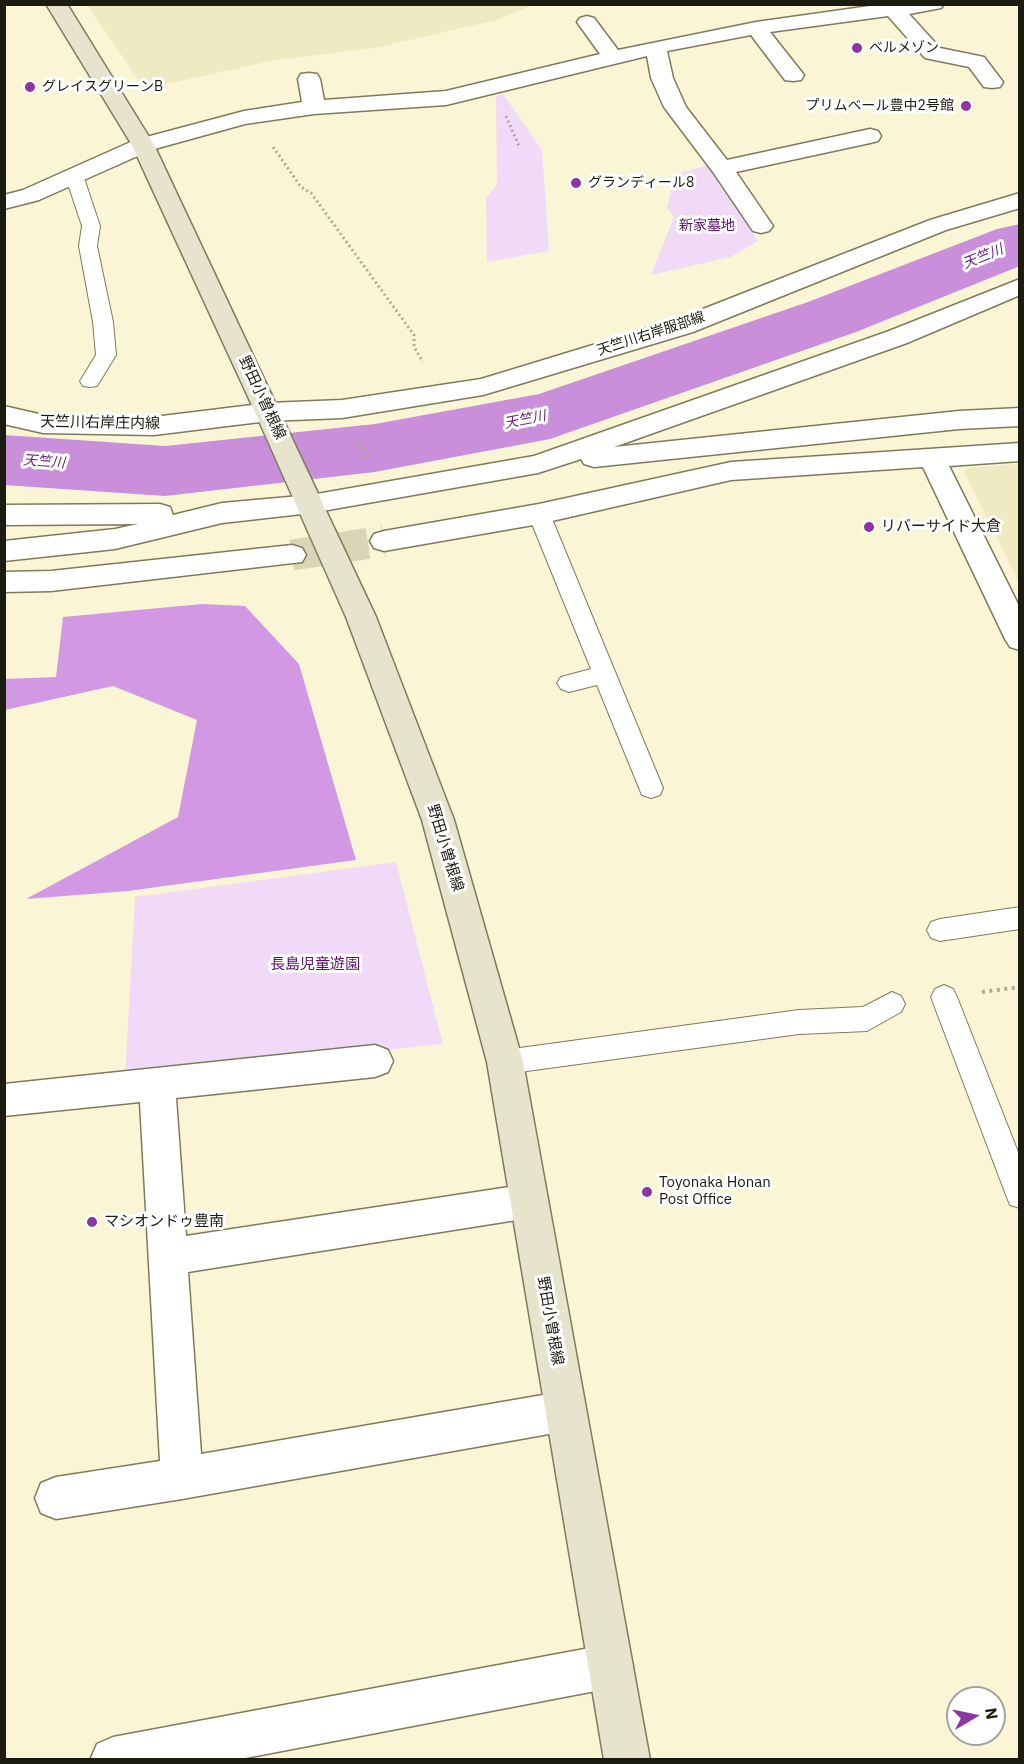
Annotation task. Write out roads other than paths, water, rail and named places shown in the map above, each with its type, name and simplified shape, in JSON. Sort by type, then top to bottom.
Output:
[{"type":"street","name":"野田小曽根線","points":[[56,4],[143,145],[272,419],[361,617],[438,820],[505,1062],[627,1760]]},
{"type":"street","points":[[4,202],[31,195],[143,145],[243,112],[446,98],[656,47],[869,9],[894,10],[934,4]]},
{"type":"street","points":[[894,10],[933,53],[976,62],[992,82]]},
{"type":"street","points":[[587,22],[613,58]]},
{"type":"street","points":[[756,28],[793,75]]},
{"type":"street","points":[[656,47],[662,78],[675,107],[698,140],[722,168],[761,226]]},
{"type":"street","points":[[309,79],[314,107]]},
{"type":"street","points":[[722,168],[870,136]]},
{"type":"street","name":"天竺川右岸服部線","points":[[272,419],[483,387],[684,326],[939,225],[1020,200]]},
{"type":"street","points":[[538,464],[898,337],[1020,286]]},
{"type":"street","name":"天竺川右岸庄内線","points":[[4,415],[43,424],[154,426],[272,419]]},
{"type":"street","points":[[4,551],[115,539],[222,513],[308,497],[538,464],[959,420],[1020,417]]},
{"type":"street","points":[[384,541],[539,514],[731,471],[1020,452]]},
{"type":"street","points":[[932,459],[1020,639]]},
{"type":"street","points":[[4,516],[222,513]]},
{"type":"street","points":[[4,582],[51,581],[292,555]]},
{"type":"street","points":[[4,1100],[375,1060]]},
{"type":"street","points":[[157,1085],[182,1478]]},
{"type":"street","points":[[168,1257],[530,1200]]},
{"type":"street","points":[[56,1498],[566,1411]]},
{"type":"street","points":[[113,1760],[610,1666]]},
{"type":"lane","points":[[74,175],[91,226],[88,246],[103,322],[106,355],[90,381]]},
{"type":"lane","points":[[539,514],[651,788]]},
{"type":"lane","points":[[569,683],[605,675]]},
{"type":"lane","points":[[940,930],[1020,918]]},
{"type":"lane","points":[[944,997],[1020,1196]]},
{"type":"lane","points":[[505,1062],[799,1022],[867,1019],[892,1004]]},
{"type":"waterway","name":"天竺川","points":[[4,460],[165,471],[375,448],[550,415],[832,317],[1020,243]]},
{"type":"tunnel","points":[[292,555],[384,541]]},
{"type":"place","name":"ベルメゾン","points":[[857,48]]},
{"type":"place","name":"グレイスグリーンB","points":[[30,87]]},
{"type":"place","name":"プリムベール豊中2号館","points":[[966,106]]},
{"type":"place","name":"グランディール8","points":[[576,183]]},
{"type":"place","name":"リバーサイド大倉","points":[[869,527]]},
{"type":"place","name":"Toyonaka Honan Post Office","points":[[647,1192]]},
{"type":"place","name":"マシオンドゥ豊南","points":[[92,1222]]},
{"type":"park label","name":"新家墓地","points":[[707,226]]},
{"type":"park label","name":"長島児童遊園","points":[[315,965]]}]
